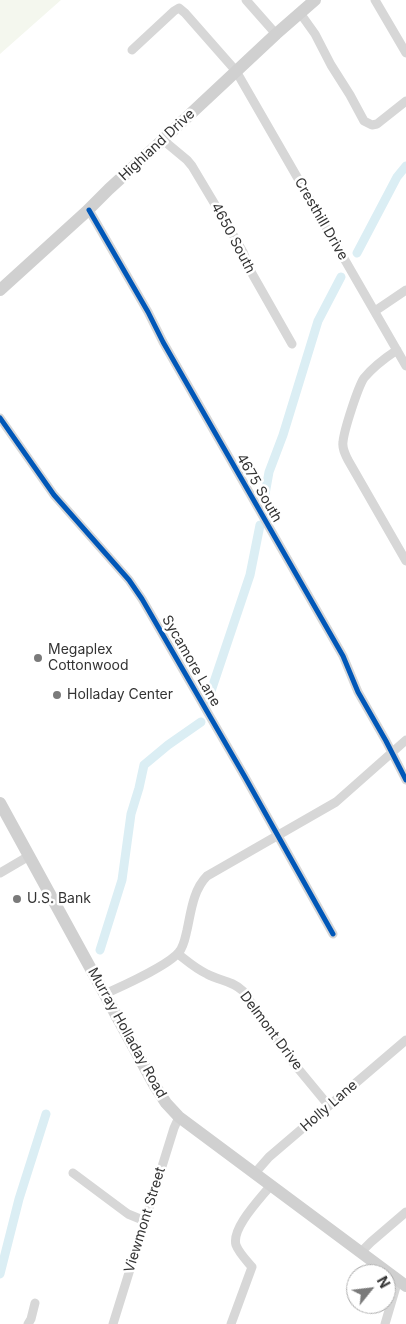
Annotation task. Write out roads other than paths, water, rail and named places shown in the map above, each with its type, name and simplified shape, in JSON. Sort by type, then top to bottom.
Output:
[{"type":"main road","name":"Highland Drive","points":[[0,290],[315,0]]},
{"type":"main road","name":"Murray Holladay Road","points":[[0,803],[160,1094],[179,1117],[402,1283]]},
{"type":"street","points":[[246,0],[276,34]]},
{"type":"street","points":[[375,0],[406,54]]},
{"type":"street","name":"Cresthill Drive","points":[[132,50],[179,8],[236,72],[406,366]]},
{"type":"street","points":[[300,13],[315,34],[364,121],[372,125],[381,121],[406,101]]},
{"type":"street","name":"4650 South","points":[[163,140],[192,166],[292,344]]},
{"type":"street","name":"4675 South","points":[[89,210],[148,312],[162,342],[343,656],[358,692],[392,751],[406,780]]},
{"type":"street","points":[[375,312],[406,290]]},
{"type":"street","points":[[397,350],[378,364],[363,380],[343,442],[344,454],[406,561]]},
{"type":"street","name":"Sycamore Lane","points":[[0,418],[54,495],[129,580],[142,599],[333,934]]},
{"type":"street","points":[[105,994],[149,973],[178,954],[184,942],[197,890],[204,880],[221,867],[336,802],[406,740]]},
{"type":"street","points":[[0,872],[29,856]]},
{"type":"street","name":"Delmont Drive","points":[[178,954],[198,969],[209,975],[231,982],[243,991],[291,1060],[329,1106]]},
{"type":"street","name":"Holly Lane","points":[[255,1173],[269,1157],[406,1040]]},
{"type":"street","name":"Viewmont Street","points":[[113,1324],[144,1221],[179,1117]]},
{"type":"street","points":[[73,1173],[128,1214],[144,1221]]},
{"type":"street","points":[[231,1324],[252,1267],[238,1248],[236,1241],[237,1233],[244,1220],[271,1185]]},
{"type":"street","points":[[361,1252],[406,1212]]},
{"type":"street","points":[[385,1324],[402,1283]]},
{"type":"street","points":[[28,1324],[35,1303]]},
{"type":"waterway","points":[[357,253],[397,177],[406,166]]},
{"type":"waterway","points":[[264,500],[269,472],[283,435],[318,321],[341,277]]},
{"type":"waterway","points":[[207,703],[250,575],[260,525]]},
{"type":"waterway","points":[[100,950],[122,880],[131,814],[144,765],[168,745],[201,722]]},
{"type":"waterway","points":[[0,1274],[19,1199],[46,1114]]},
{"type":"place","name":"Megaplex Cottonwood","points":[[38,658]]},
{"type":"place","name":"Holladay Center","points":[[57,695]]},
{"type":"place","name":"U.S. Bank","points":[[17,899]]}]
